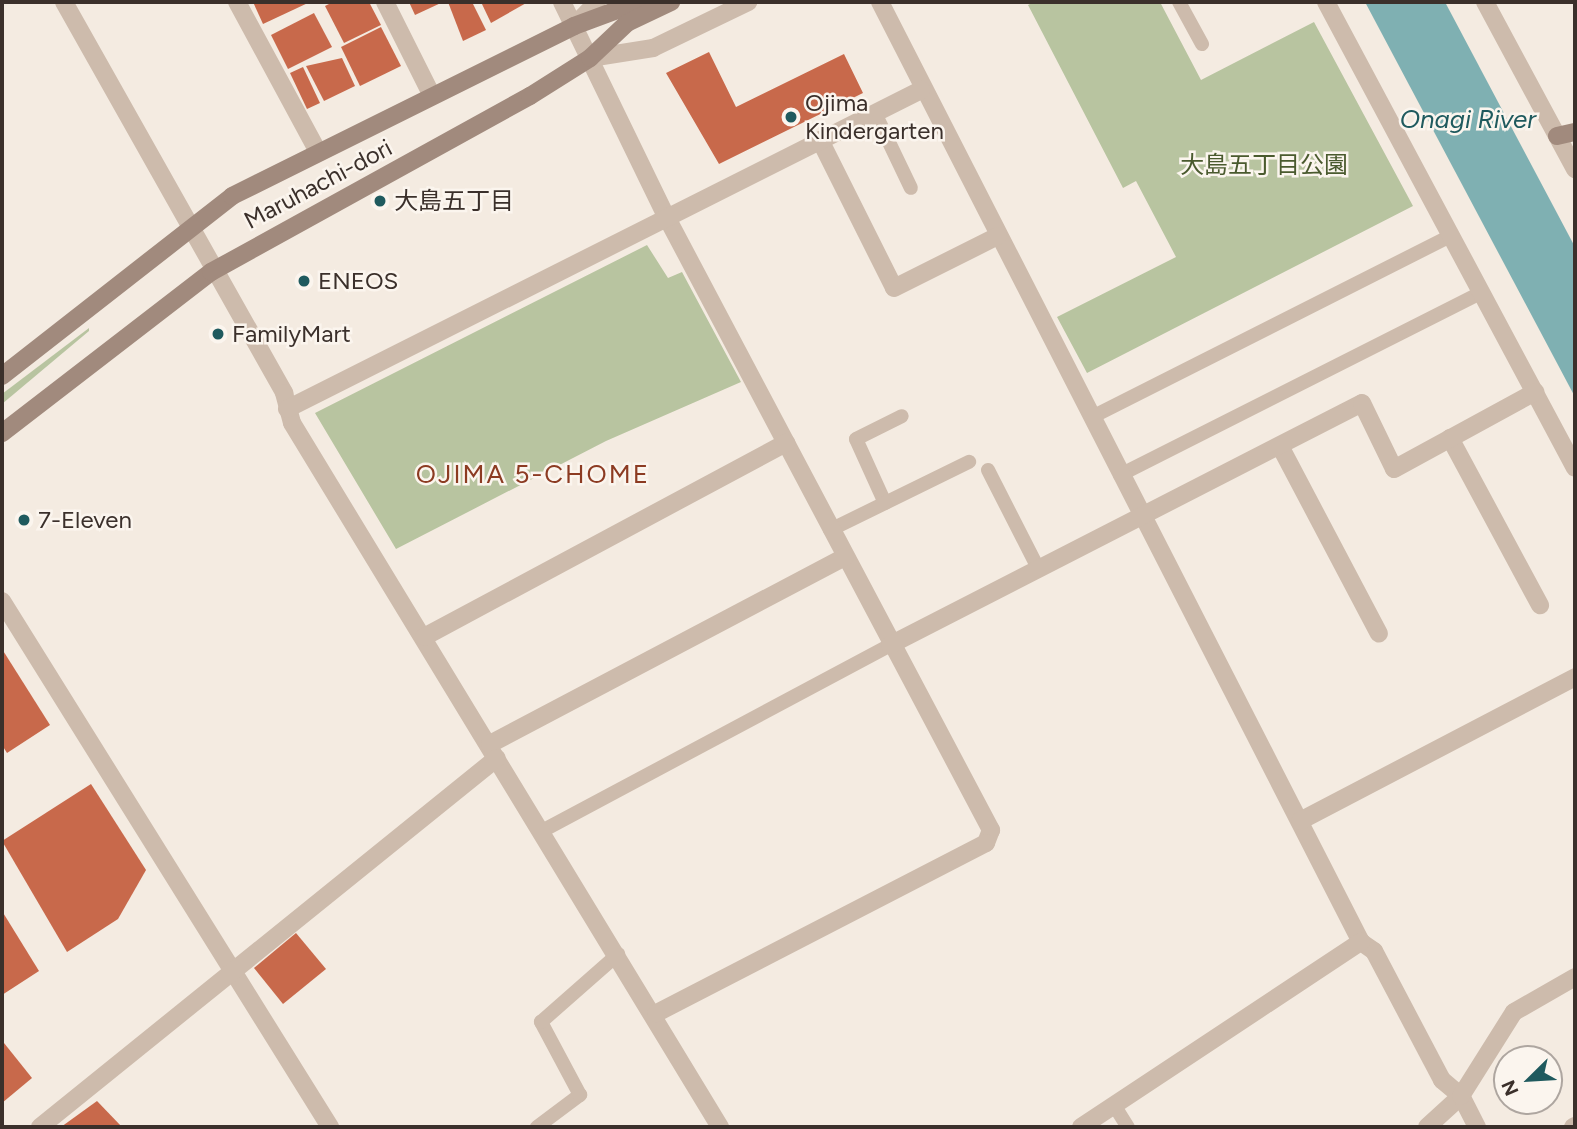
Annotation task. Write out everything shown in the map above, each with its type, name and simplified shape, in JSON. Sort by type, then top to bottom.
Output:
[{"type":"main road","name":"Maruhachi-dori","points":[[2,376],[190,224],[317,150],[574,26],[671,2]]},
{"type":"main road","name":"Maruhachi-dori","points":[[2,433],[211,272],[590,58],[630,12]]},
{"type":"main road","points":[[1557,136],[1575,132]]},
{"type":"street","points":[[64,2],[190,224],[211,272],[284,393],[287,409],[493,751],[656,1013],[720,1127]]},
{"type":"street","points":[[237,2],[317,150]]},
{"type":"street","points":[[385,2],[432,96]]},
{"type":"street","points":[[562,2],[666,216],[890,645],[991,830],[986,843],[656,1013]]},
{"type":"street","points":[[574,26],[597,2]]},
{"type":"street","points":[[590,58],[653,48],[748,2]]},
{"type":"street","points":[[880,2],[921,90],[1092,417],[1140,519],[1361,942],[1374,951],[1442,1080],[1461,1096],[1477,1127]]},
{"type":"street","points":[[1326,2],[1575,468]]},
{"type":"street","points":[[1485,2],[1575,169]]},
{"type":"street","points":[[287,409],[921,90]]},
{"type":"street","points":[[820,140],[894,288],[998,236]]},
{"type":"street","points":[[890,645],[1362,403],[1394,469],[1535,392]]},
{"type":"street","points":[[1450,438],[1540,605]]},
{"type":"street","points":[[424,637],[786,443]]},
{"type":"street","points":[[1280,446],[1379,634]]},
{"type":"street","points":[[40,1127],[233,972],[493,751],[845,557]]},
{"type":"street","points":[[2,601],[330,1127]]},
{"type":"street","points":[[1300,821],[1575,677]]},
{"type":"street","points":[[1081,1127],[1361,942]]},
{"type":"street","points":[[1427,1127],[1461,1096],[1514,1012],[1575,977]]},
{"type":"lane","points":[[1180,2],[1202,44]]},
{"type":"lane","points":[[875,113],[911,188]]},
{"type":"lane","points":[[1092,417],[1451,236]]},
{"type":"lane","points":[[1120,475],[1482,292]]},
{"type":"lane","points":[[885,503],[856,439],[902,416]]},
{"type":"lane","points":[[831,530],[970,462]]},
{"type":"lane","points":[[988,470],[1039,570]]},
{"type":"lane","points":[[542,831],[890,645]]},
{"type":"lane","points":[[537,1127],[580,1095],[541,1022],[618,954]]},
{"type":"lane","points":[[1114,1105],[1128,1127]]},
{"type":"green space","name":"大島五丁目公園","points":[[1034,2],[1160,2],[1201,80],[1314,22],[1413,206],[1087,373],[1057,317],[1176,257],[1136,181],[1123,188],[1028,5]]},
{"type":"green space","points":[[647,245],[668,278],[682,272],[741,382],[606,441],[396,549],[315,413]]},
{"type":"green space","points":[[89,328],[89,331],[2,404],[2,394]]},
{"type":"water","name":"Onagi River","points":[[1365,2],[1445,2],[1575,247],[1575,397]]},
{"type":"building","points":[[253,2],[310,2],[263,24]]},
{"type":"building","points":[[333,2],[369,2],[381,25],[344,43],[325,6]]},
{"type":"building","points":[[409,2],[443,2],[415,15]]},
{"type":"building","points":[[448,2],[472,2],[486,30],[463,41]]},
{"type":"building","points":[[481,2],[528,2],[491,23]]},
{"type":"building","points":[[314,13],[332,47],[288,69],[271,35]]},
{"type":"building","points":[[381,27],[401,66],[360,86],[341,47]]},
{"type":"building","points":[[709,52],[736,107],[844,54],[863,93],[719,164],[666,73]]},
{"type":"building","points":[[342,58],[355,86],[324,101],[306,66]]},
{"type":"building","points":[[303,67],[320,103],[307,109],[290,73]]},
{"type":"building","points":[[2,649],[50,725],[7,753],[2,745]]},
{"type":"building","points":[[91,784],[146,870],[118,919],[67,952],[2,841]]},
{"type":"building","points":[[2,911],[39,971],[2,995]]},
{"type":"building","points":[[296,933],[326,969],[283,1004],[254,968]]},
{"type":"building","points":[[4,1043],[32,1078],[2,1103],[2,1045]]},
{"type":"building","points":[[97,1101],[122,1127],[61,1127]]},
{"type":"place","name":"Ojima Kindergarten","points":[[791,117]]},
{"type":"place","name":"大島五丁目","points":[[380,201]]},
{"type":"place","name":"ENEOS","points":[[304,281]]},
{"type":"place","name":"FamilyMart","points":[[218,334]]},
{"type":"place","name":"7-Eleven","points":[[24,520]]},
{"type":"district","name":"OJIMA 5-CHOME","points":[[533,475]]}]
